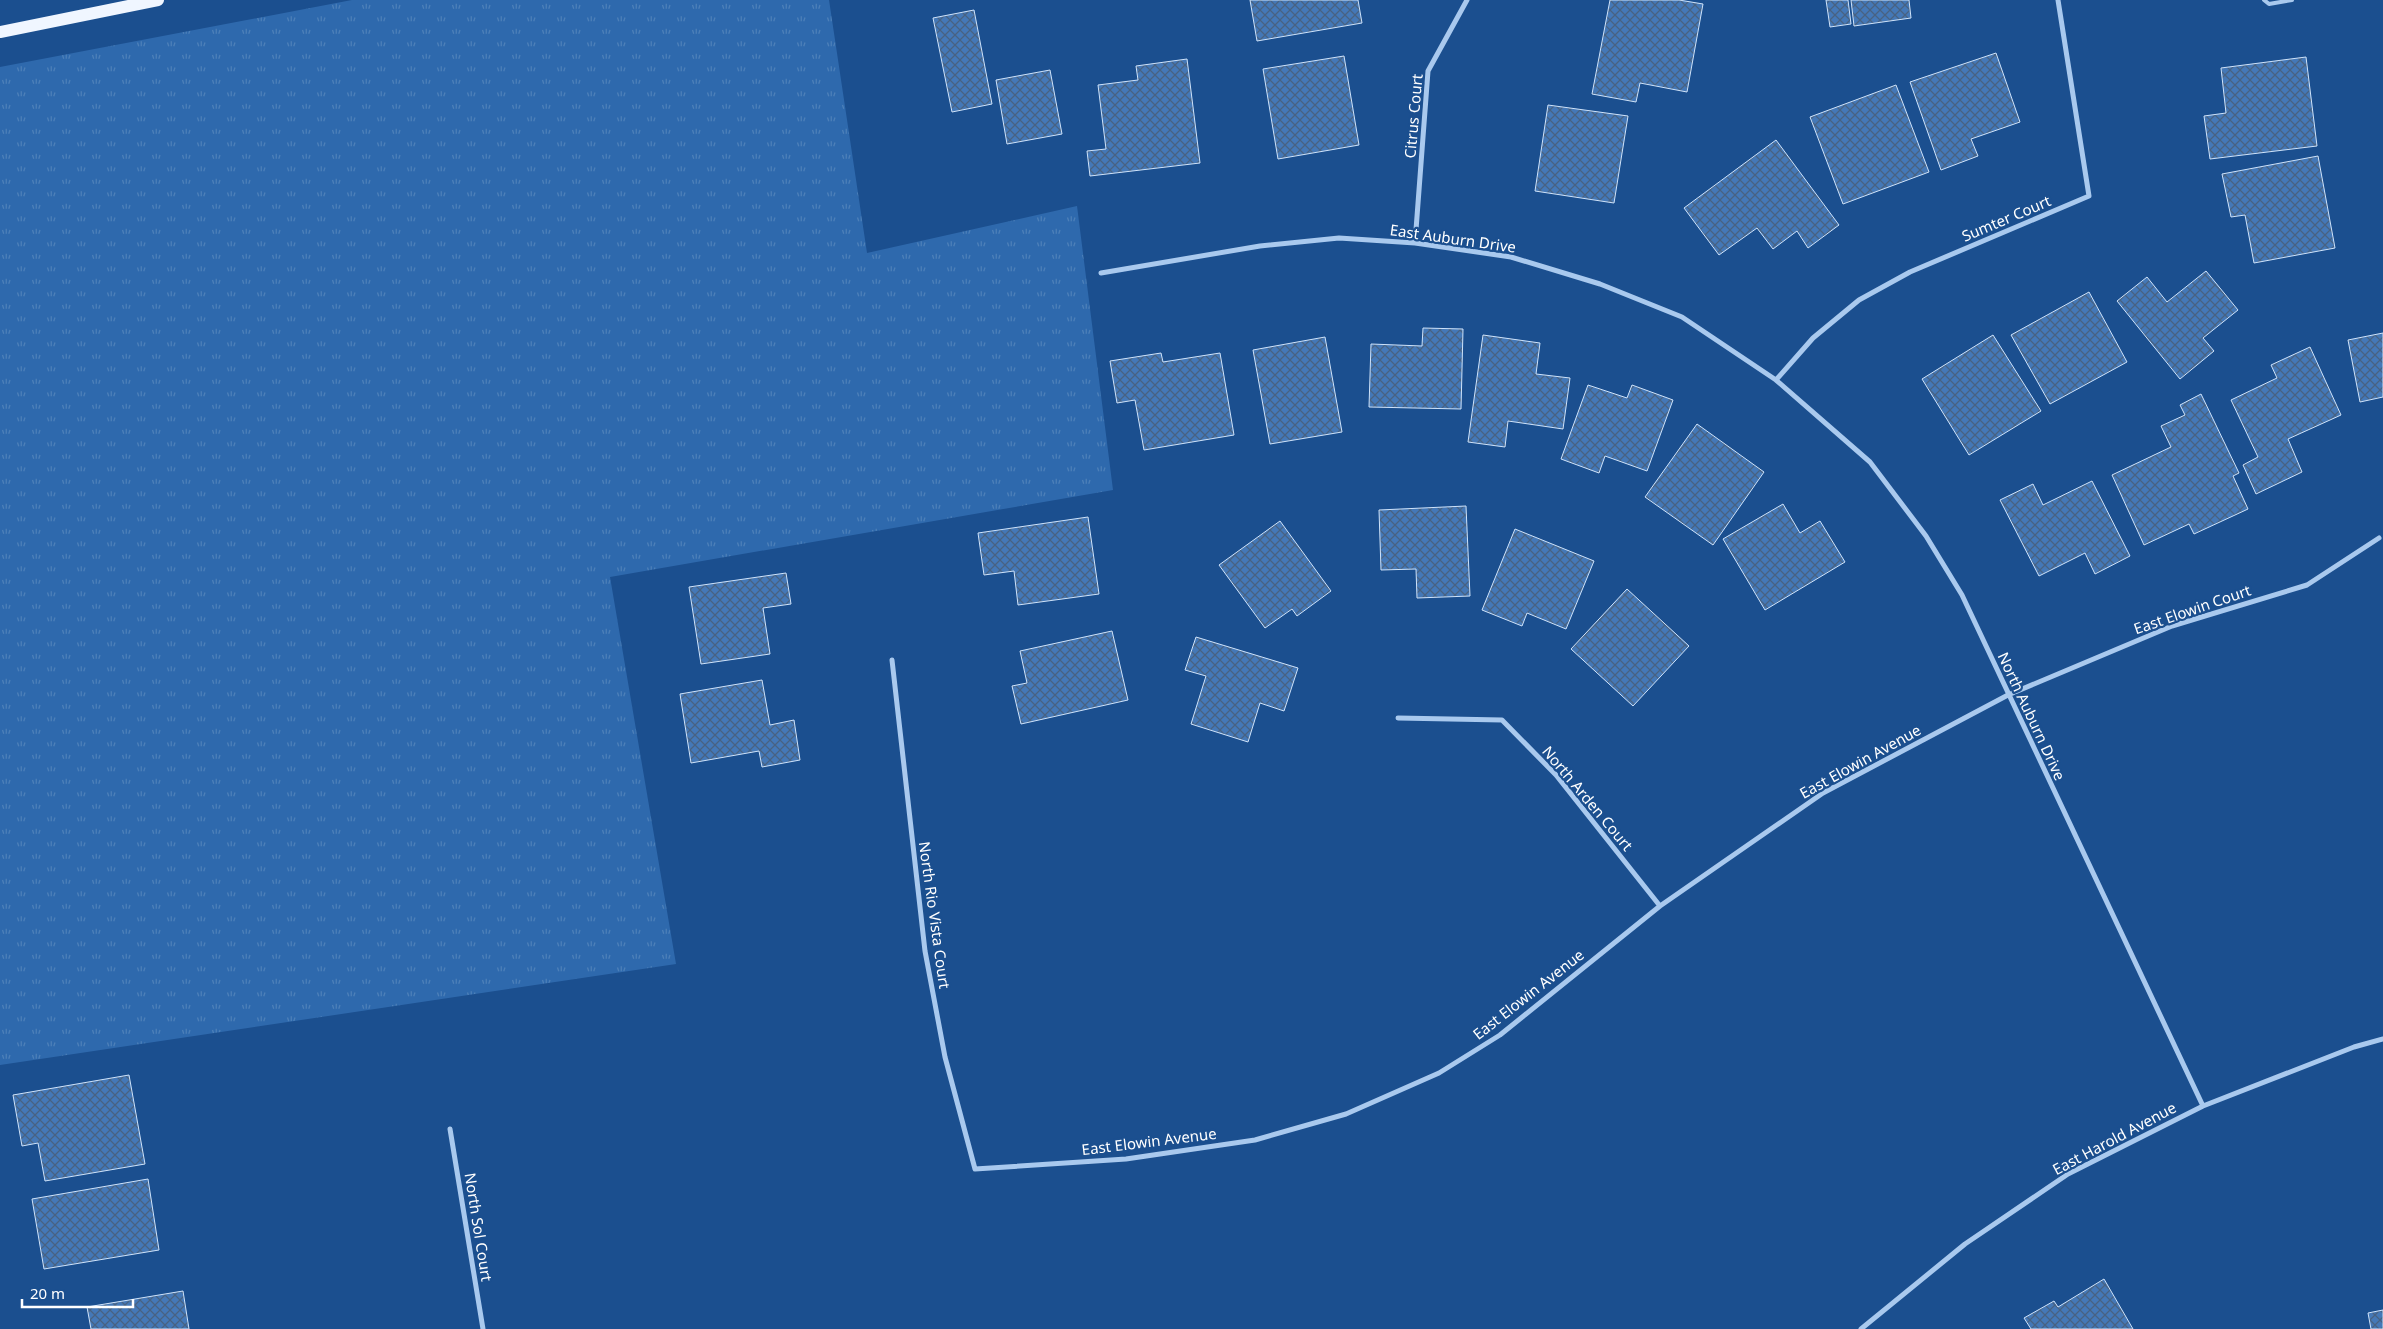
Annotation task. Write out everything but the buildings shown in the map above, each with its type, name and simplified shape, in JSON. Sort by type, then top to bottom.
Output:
[{"type":"main road","points":[[0,32],[158,0]]},
{"type":"street","name":"Citrus Court","points":[[1415,243],[1428,71],[1467,0]]},
{"type":"street","name":"Sumter Court","points":[[1776,380],[1812,338],[1859,300],[1910,272],[2089,196],[2058,0]]},
{"type":"street","name":"East Auburn Drive","points":[[1101,273],[1260,246],[1339,238],[1415,243],[1511,257],[1600,284],[1682,317],[1776,380]]},
{"type":"street","name":"North Auburn Drive","points":[[1776,380],[1870,462],[1926,536],[1962,595],[2203,1106]]},
{"type":"street","name":"East Elowin Court","points":[[2008,695],[2172,626],[2307,585],[2378,538]]},
{"type":"street","name":"North Rio Vista Court","points":[[892,660],[925,951],[946,1057],[975,1169]]},
{"type":"street","name":"East Elowin Avenue","points":[[975,1169],[1126,1159],[1255,1140],[1346,1114],[1439,1073],[1500,1035],[1660,906],[1823,793],[2008,695]]},
{"type":"street","name":"North Arden Court","points":[[1398,718],[1502,720],[1556,775],[1660,906]]},
{"type":"street","name":"East Harold Avenue","points":[[1861,1329],[1965,1244],[2068,1174],[2203,1106],[2354,1047],[2383,1038]]},
{"type":"street","name":"North Sol Court","points":[[450,1130],[483,1329]]},
{"type":"lane","points":[[2264,0],[2269,4],[2292,0]]},
{"type":"green space","points":[[352,0],[829,0],[867,253],[1077,206],[1113,490],[610,577],[676,964],[0,1065],[0,67]]}]
